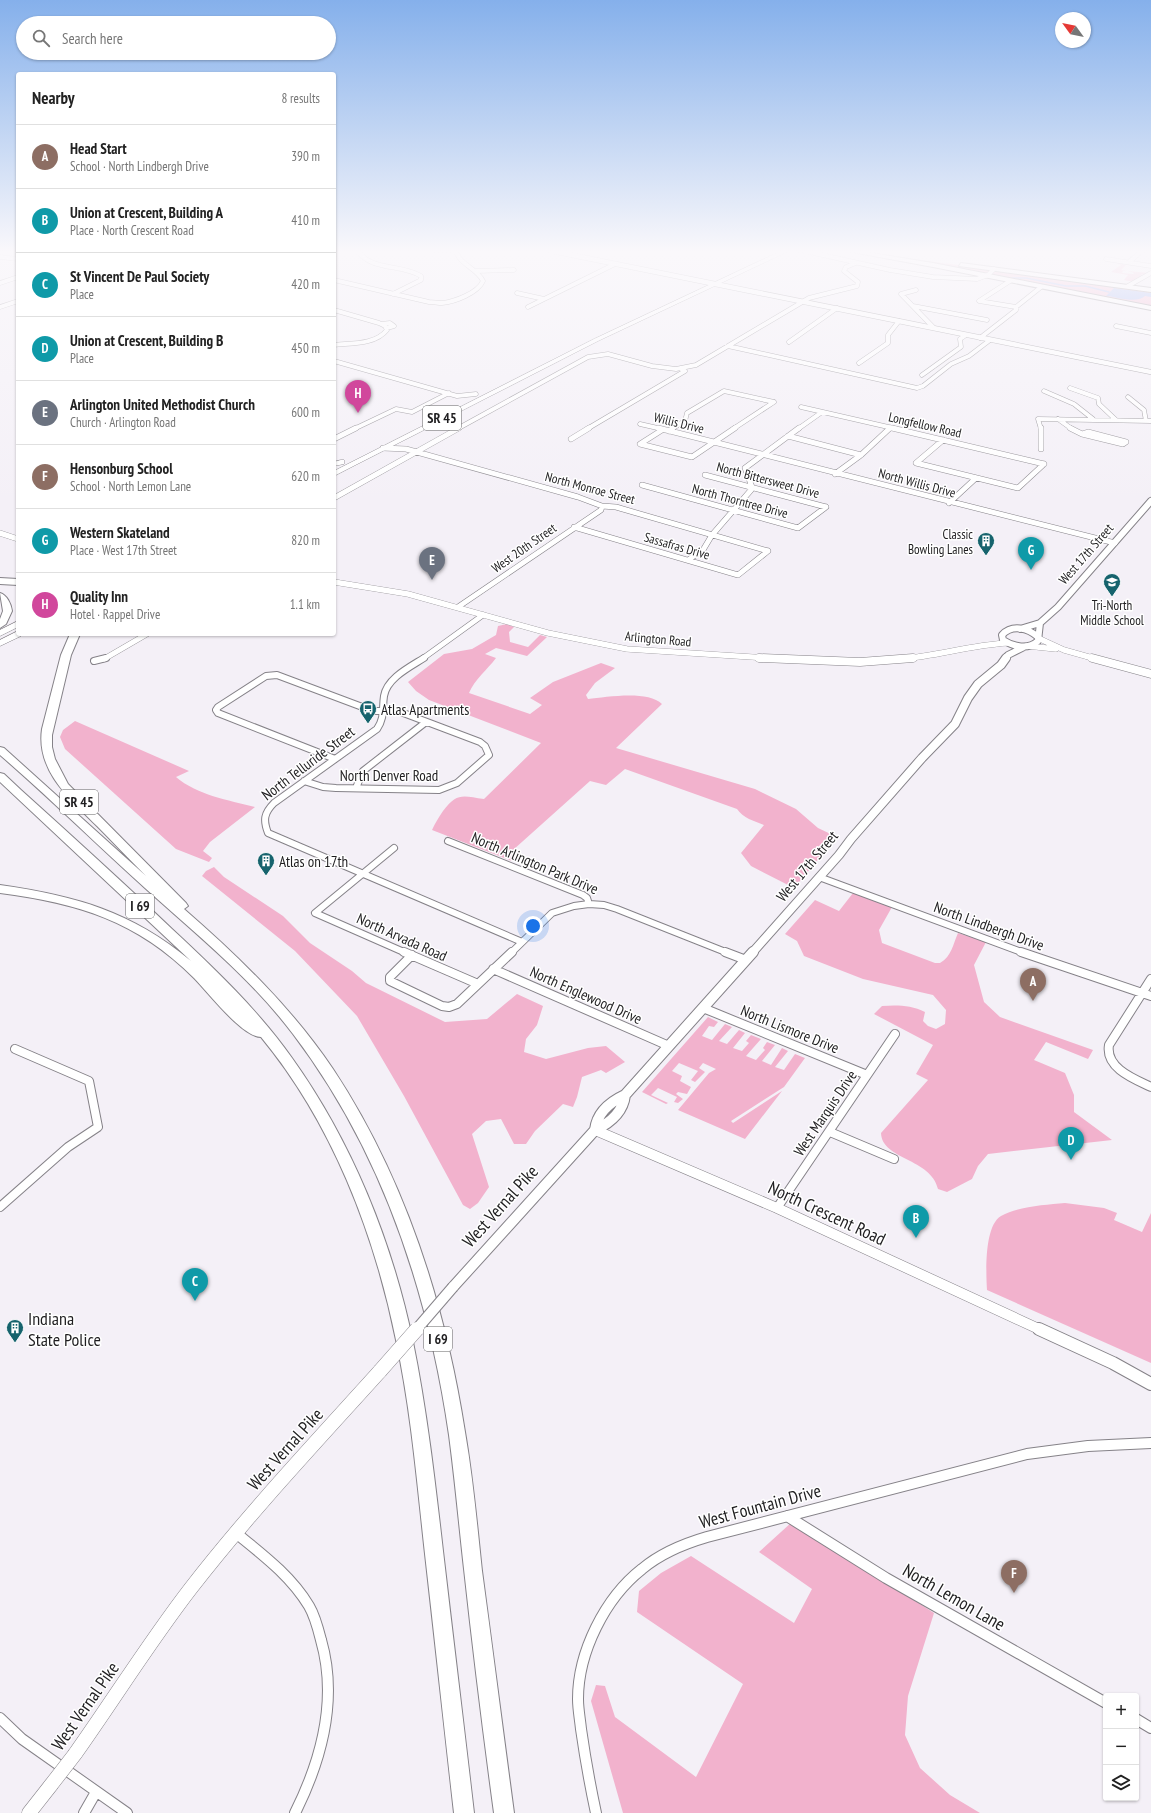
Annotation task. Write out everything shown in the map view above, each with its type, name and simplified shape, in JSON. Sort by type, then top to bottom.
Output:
[{"type":"highway","name":"SR 45","points":[[336,464],[426,423],[601,335]]},
{"type":"highway","name":"SR 45","points":[[336,473],[401,439],[459,399],[476,394],[604,335]]},
{"type":"highway","points":[[0,580],[16,581]]},
{"type":"highway","points":[[0,596],[8,608],[6,617],[0,625]]},
{"type":"highway","points":[[0,633],[16,625]]},
{"type":"highway","points":[[0,643],[16,635]]},
{"type":"highway","name":"SR 45","points":[[74,636],[68,650],[47,730],[48,752],[54,771],[64,786],[174,896],[204,933]]},
{"type":"highway","name":"I 69","points":[[0,750],[253,978],[284,1013],[328,1071],[367,1137],[396,1199],[426,1284],[454,1416],[504,1813]]},
{"type":"highway","name":"I 69","points":[[0,776],[213,974],[244,1007],[274,1043],[315,1104],[351,1174],[379,1247],[398,1313],[420,1431],[464,1813]]},
{"type":"highway","points":[[0,889],[41,894],[71,900],[107,913],[135,926],[181,959],[213,990],[237,1017],[274,1043]]},
{"type":"main road","name":"West 17th Street","points":[[1002,633],[1009,629],[1020,629],[1040,624],[1068,597],[1151,501]]},
{"type":"main road","points":[[1038,637],[1040,624]]},
{"type":"main road","points":[[1020,629],[1031,631],[1038,637]]},
{"type":"main road","points":[[1002,633],[1002,638],[1008,643],[1026,646]]},
{"type":"main road","name":"West 17th Street","points":[[595,1130],[606,1124],[622,1106],[625,1095],[746,960],[922,758],[955,724],[968,698],[978,684],[1002,665],[1008,655],[1026,646],[1036,644],[1038,637]]},
{"type":"main road","points":[[1008,643],[1006,651],[1008,655]]},
{"type":"main road","name":"West Vernal Pike","points":[[29,1813],[75,1754],[168,1619],[236,1533],[453,1287],[595,1130]]},
{"type":"street","points":[[336,345],[374,339],[384,335]]},
{"type":"street","points":[[336,497],[588,357],[608,354],[665,368],[681,369],[696,365],[747,335]]},
{"type":"street","points":[[789,342],[802,335]]},
{"type":"street","points":[[859,363],[888,343],[889,335]]},
{"type":"street","points":[[955,335],[963,337],[980,338],[1151,372]]},
{"type":"street","points":[[980,338],[984,335]]},
{"type":"street","points":[[922,375],[961,347],[963,337]]},
{"type":"street","points":[[728,346],[917,388],[922,386],[951,364],[969,356],[990,340]]},
{"type":"street","points":[[336,362],[449,393],[459,399]]},
{"type":"street","points":[[571,439],[685,371],[681,369]]},
{"type":"street","points":[[1070,388],[1098,398],[1098,404],[1116,420]]},
{"type":"street","points":[[662,430],[640,444],[692,457],[774,402],[724,391],[686,413],[685,421],[669,432]]},
{"type":"street","points":[[1044,391],[1074,404],[1094,419]]},
{"type":"street","points":[[336,438],[396,409],[409,412],[449,393]]},
{"type":"street","points":[[1041,449],[1042,432],[1038,419],[1149,421],[1144,410],[1128,397]]},
{"type":"street","name":"Longfellow Road","points":[[801,407],[1044,464],[1018,488],[976,478]]},
{"type":"street","points":[[688,560],[703,550],[712,535],[732,510],[751,490],[752,487],[745,468],[822,412]]},
{"type":"street","points":[[1058,419],[1068,428],[1082,434],[1123,444],[1126,442],[1088,432],[1082,434]]},
{"type":"street","name":"Willis Drive","points":[[640,424],[713,442]]},
{"type":"street","points":[[835,474],[891,428]]},
{"type":"street","points":[[788,436],[861,454]]},
{"type":"street","points":[[401,439],[402,445],[406,448]]},
{"type":"street","points":[[943,440],[916,463],[976,478]]},
{"type":"street","name":"North Willis Drive","points":[[713,442],[949,503],[1115,543]]},
{"type":"street","name":"North Monroe Street","points":[[383,448],[406,448],[598,503],[602,506],[616,507],[768,551]]},
{"type":"street","name":"North Bittersweet Drive","points":[[705,475],[826,508]]},
{"type":"street","points":[[949,503],[976,478]]},
{"type":"street","name":"North Thorntree Drive","points":[[642,485],[798,528],[826,508]]},
{"type":"street","name":"West 20th Street","points":[[458,607],[601,510],[602,506]]},
{"type":"street","name":"Sassafras Drive","points":[[574,527],[738,575],[768,551]]},
{"type":"street","points":[[0,533],[16,537]]},
{"type":"street","name":"Arlington Road","points":[[336,582],[384,589],[458,607],[548,634],[602,645],[659,652],[735,657],[880,661],[941,654],[985,644],[1008,643]]},
{"type":"street","name":"North Telluride Street","points":[[483,615],[390,682],[385,688],[383,696],[383,722],[377,728],[270,806],[265,812],[264,819],[268,833],[522,942]]},
{"type":"street","name":"Arlington Road","points":[[985,644],[1002,633]]},
{"type":"street","points":[[94,661],[102,660],[144,636]]},
{"type":"street","points":[[1038,637],[1064,650]]},
{"type":"street","points":[[1026,646],[1064,650],[1151,674]]},
{"type":"street","name":"North Denver Road","points":[[304,781],[323,787],[439,790],[457,783],[489,755],[485,746],[480,742],[398,711],[374,711],[277,675],[266,676],[218,707],[216,710],[218,713],[335,759]]},
{"type":"street","points":[[356,788],[363,771],[426,722]]},
{"type":"street","name":"North Arlington Park Drive","points":[[448,842],[583,895],[587,898],[589,904],[604,905],[617,909],[746,960]]},
{"type":"street","points":[[363,874],[394,848]]},
{"type":"street","name":"North Arvada Road","points":[[363,874],[315,913],[478,984]]},
{"type":"street","name":"North Lindbergh Drive","points":[[819,877],[1032,956],[1151,996]]},
{"type":"street","points":[[412,955],[393,972],[390,977],[390,982],[442,1006],[449,1007],[457,1004],[552,913],[574,906],[589,904]]},
{"type":"street","name":"North Englewood Drive","points":[[493,969],[669,1046]]},
{"type":"street","points":[[1151,979],[1109,1045],[1107,1053],[1109,1059],[1124,1072],[1151,1087]]},
{"type":"street","name":"North Lismore Drive","points":[[703,1008],[867,1075]]},
{"type":"street","name":"West Marquis Drive","points":[[777,1208],[830,1132],[895,1034]]},
{"type":"street","points":[[0,1206],[68,1147],[98,1127],[89,1081],[15,1049]]},
{"type":"street","name":"North Crescent Road","points":[[595,1130],[777,1208],[1113,1363],[1151,1384]]},
{"type":"street","points":[[830,1132],[894,1159]]},
{"type":"street","name":"West Fountain Drive","points":[[596,1813],[582,1740],[578,1693],[589,1645],[604,1614],[626,1585],[640,1570],[656,1558],[694,1541],[1027,1454],[1080,1446],[1151,1443]]},
{"type":"street","name":"North Lemon Lane","points":[[787,1516],[886,1578],[1103,1701]]},
{"type":"street","points":[[236,1533],[275,1566],[302,1596],[318,1627],[326,1661],[329,1710],[324,1738],[316,1768],[295,1813]]},
{"type":"street","points":[[0,1718],[22,1739],[127,1813]]},
{"type":"street","points":[[1139,1721],[1151,1728]]},
{"type":"street","points":[[84,1813],[96,1792]]},
{"type":"shaded area","points":[[507,624],[514,627],[509,632],[510,642],[528,647],[540,635],[547,637],[527,656],[496,648],[485,654],[496,658],[478,679],[469,693],[530,714],[542,705],[530,698],[553,682],[601,663],[615,668],[595,683],[586,695],[588,699],[616,696],[637,696],[647,697],[662,704],[616,748],[755,789],[796,809],[818,828],[837,837],[794,888],[751,866],[741,853],[764,825],[746,817],[737,809],[625,769],[606,785],[590,781],[513,850],[521,854],[512,861],[432,830],[443,811],[452,801],[465,796],[484,799],[541,743],[429,700],[416,691],[408,682],[444,654],[472,649],[496,635],[498,626]]},
{"type":"shaded area","points":[[75,721],[189,771],[176,777],[203,793],[255,807],[210,842],[203,851],[212,858],[209,862],[176,849],[65,749],[60,737],[63,730]]},
{"type":"shaded area","points":[[214,867],[224,877],[283,916],[310,943],[352,971],[366,983],[445,1022],[487,1019],[517,994],[543,1006],[537,1025],[526,1039],[524,1052],[546,1059],[588,1048],[606,1046],[625,1062],[606,1073],[601,1070],[582,1077],[573,1107],[563,1104],[535,1131],[526,1144],[514,1144],[501,1119],[486,1121],[472,1134],[489,1187],[478,1203],[470,1209],[463,1205],[404,1096],[357,1016],[295,951],[202,876],[206,871]]},
{"type":"shaded area","points":[[853,893],[892,907],[879,930],[882,943],[935,963],[940,963],[947,957],[952,950],[958,933],[986,942],[974,965],[984,1002],[1000,1017],[1093,1050],[1088,1059],[1046,1042],[1034,1060],[1065,1073],[1074,1095],[1074,1112],[1112,1140],[988,1154],[978,1166],[972,1179],[947,1192],[938,1189],[934,1179],[926,1171],[889,1149],[883,1142],[881,1133],[928,1080],[916,1074],[933,1045],[874,1014],[882,1006],[914,1008],[925,1012],[923,1021],[928,1026],[936,1029],[945,1024],[946,1010],[933,995],[863,979],[804,956],[797,941],[785,934],[815,900],[839,911]]},
{"type":"shaded area","points":[[708,1017],[718,1022],[714,1027],[709,1026],[702,1036],[712,1040],[725,1024],[732,1027],[719,1041],[727,1044],[739,1030],[745,1033],[733,1048],[742,1051],[749,1043],[746,1041],[751,1035],[761,1039],[746,1056],[756,1060],[765,1050],[763,1048],[767,1042],[775,1045],[762,1061],[771,1065],[782,1048],[788,1051],[775,1067],[784,1070],[795,1054],[805,1058],[784,1087],[731,1121],[733,1123],[782,1091],[745,1139],[678,1110],[709,1073],[716,1069],[703,1063],[699,1068],[705,1072],[695,1082],[691,1080],[698,1071],[679,1063],[672,1071],[682,1076],[680,1081],[691,1087],[687,1094],[678,1092],[676,1094],[683,1099],[678,1103],[674,1102],[677,1097],[658,1088],[651,1095],[668,1103],[666,1104],[642,1092]]},
{"type":"shaded area","points":[[1065,1203],[1104,1208],[1117,1213],[1114,1220],[1142,1232],[1151,1213],[1151,1363],[987,1290],[987,1250],[995,1221],[1001,1216],[1016,1210],[1033,1206]]},
{"type":"shaded area","points":[[792,1522],[934,1613],[908,1696],[905,1735],[920,1768],[950,1795],[980,1813],[623,1813],[591,1701],[596,1685],[605,1686],[615,1717],[696,1777],[743,1684],[637,1612],[639,1591],[661,1573],[691,1556],[794,1623],[812,1589],[759,1552]]},
{"type":"place","name":"Quality Inn","points":[[358,413]]},
{"type":"place","name":"Classic Bowling Lanes","points":[[986,556]]},
{"type":"place","name":"Western Skateland","points":[[1031,570]]},
{"type":"place","name":"Arlington United Methodist Church","points":[[432,580]]},
{"type":"place","name":"Tri-North Middle School","points":[[1112,597]]},
{"type":"place","name":"Atlas Apartments","points":[[368,724]]},
{"type":"place","name":"Atlas on 17th","points":[[266,876]]},
{"type":"place","name":"Head Start","points":[[1033,1001]]},
{"type":"place","name":"Union at Crescent, Building B","points":[[1071,1160]]},
{"type":"place","name":"Union at Crescent, Building A","points":[[916,1238]]},
{"type":"place","name":"St Vincent De Paul Society","points":[[195,1301]]},
{"type":"place","name":"Indiana State Police","points":[[15,1343]]},
{"type":"place","name":"Hensonburg School","points":[[1014,1593]]}]
